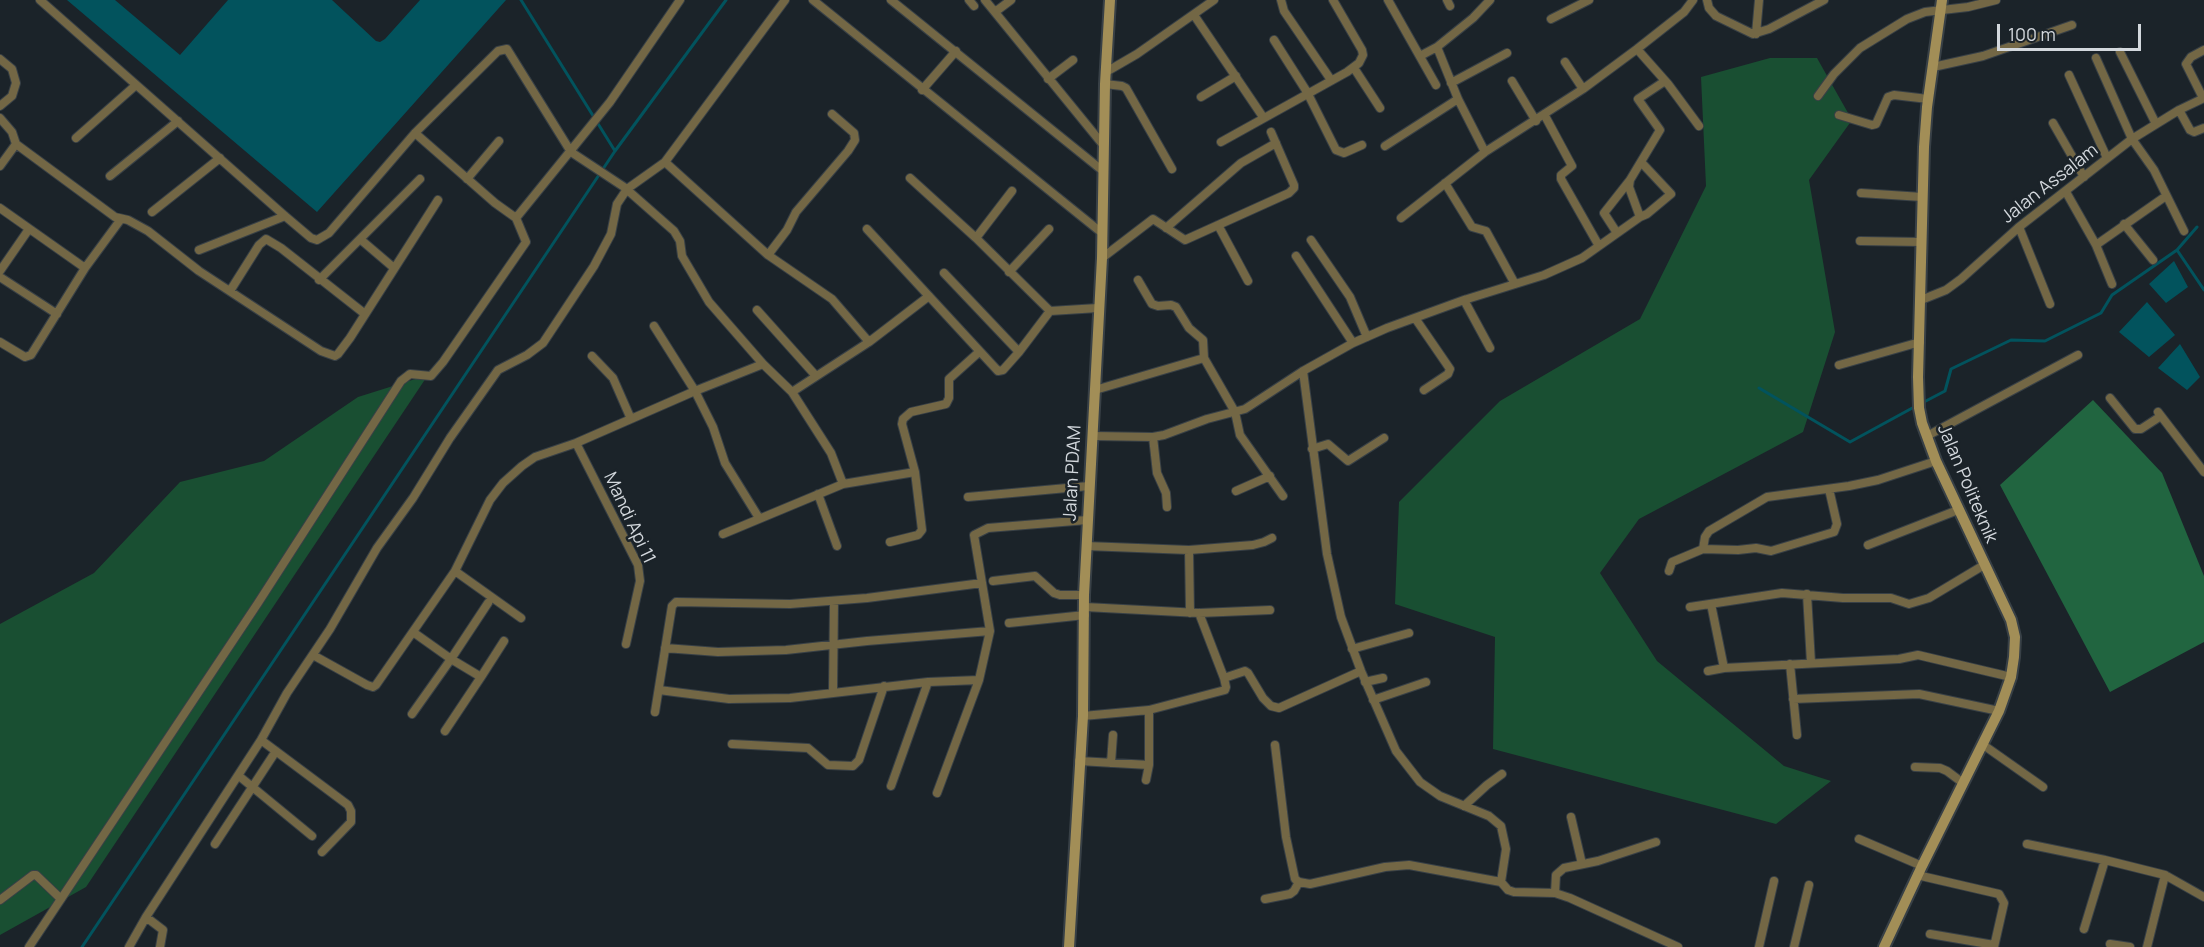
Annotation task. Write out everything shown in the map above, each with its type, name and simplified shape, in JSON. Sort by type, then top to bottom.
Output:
[{"type":"street","points":[[40,0],[285,216],[311,238],[317,240],[323,237],[416,133],[498,51],[507,49],[575,153],[626,188],[674,231],[680,241],[682,256],[709,302],[763,364],[792,392],[831,453],[843,484]]},
{"type":"street","points":[[516,218],[575,153],[584,136],[680,0]]},
{"type":"street","points":[[129,947],[146,917],[261,741],[287,693],[365,571],[377,548],[413,498],[450,438],[498,370],[527,355],[543,343],[581,288],[611,234],[614,209],[626,188],[665,162],[785,0]]},
{"type":"street","points":[[813,0],[1102,233]]},
{"type":"street","points":[[891,0],[1103,171]]},
{"type":"street","points":[[985,0],[1104,146]]},
{"type":"street","points":[[995,12],[1011,0]]},
{"type":"street","name":"Jalan PDAM","points":[[1069,942],[1083,716],[1084,595],[1102,258],[1110,0]]},
{"type":"street","points":[[1106,72],[1194,15],[1202,4],[1214,0]]},
{"type":"street","points":[[1281,0],[1284,11],[1331,80]]},
{"type":"street","points":[[1221,141],[1354,68],[1361,59],[1362,50],[1333,0]]},
{"type":"street","points":[[1388,0],[1436,85]]},
{"type":"street","points":[[1420,56],[1437,47],[1473,18],[1490,0]]},
{"type":"street","points":[[1551,20],[1588,0]]},
{"type":"street","points":[[1401,218],[1485,152],[1583,89],[1684,12],[1693,0]]},
{"type":"street","points":[[1707,0],[1709,8],[1716,16],[1756,34],[1809,4],[1824,0]]},
{"type":"street","points":[[1756,34],[1759,0]]},
{"type":"street","points":[[1818,96],[1844,63],[1876,36],[1916,15],[1942,5],[1996,0]]},
{"type":"street","name":"Jalan Politeknik","points":[[1884,947],[1919,871],[2000,711],[2011,677],[2014,657],[2014,628],[1936,460],[1919,405],[1922,197],[1928,99],[1942,5]]},
{"type":"street","points":[[1194,15],[1263,117]]},
{"type":"street","points":[[1933,67],[1983,56],[2072,25]]},
{"type":"street","points":[[1274,40],[1307,92],[1338,152],[1344,153],[1362,145]]},
{"type":"street","points":[[1437,47],[1458,99],[1485,152]]},
{"type":"street","points":[[1637,48],[1699,126]]},
{"type":"street","points":[[2204,50],[2191,57],[2186,64],[2204,98]]},
{"type":"street","points":[[922,90],[956,51]]},
{"type":"street","points":[[2120,52],[2156,124]]},
{"type":"street","points":[[1451,83],[1507,53]]},
{"type":"street","points":[[2096,58],[2132,139],[2154,171],[2184,231]]},
{"type":"street","points":[[0,59],[12,69],[16,83],[12,96],[0,106]]},
{"type":"street","points":[[1048,79],[1073,60]]},
{"type":"street","points":[[1565,62],[1583,89]]},
{"type":"street","points":[[1354,68],[1380,108]]},
{"type":"street","points":[[2069,75],[2107,158]]},
{"type":"street","points":[[1201,97],[1236,76]]},
{"type":"street","points":[[1512,81],[1536,121]]},
{"type":"street","points":[[1617,233],[1604,213],[1630,180],[1660,130],[1638,99],[1665,81]]},
{"type":"street","points":[[1106,84],[1126,88],[1172,169]]},
{"type":"street","points":[[76,138],[136,85]]},
{"type":"street","points":[[1839,115],[1872,125],[1876,124],[1888,98],[1894,95],[1928,99]]},
{"type":"street","name":"Jalan Assalam","points":[[1921,300],[1946,290],[1961,279],[2019,227],[2132,139],[2179,110],[2204,98]]},
{"type":"street","points":[[1386,146],[1458,99]]},
{"type":"street","points":[[2179,110],[2190,130],[2194,132],[2204,128]]},
{"type":"street","points":[[768,255],[787,230],[796,212],[848,152],[855,140],[854,133],[832,114]]},
{"type":"street","points":[[1544,114],[1572,166],[1561,175],[1561,179],[1599,246]]},
{"type":"street","points":[[0,118],[12,132],[16,144],[115,217],[128,220],[148,231],[199,271],[321,351],[334,356],[338,354],[365,314],[438,200]]},
{"type":"street","points":[[110,176],[178,121]]},
{"type":"street","points":[[2053,123],[2084,177]]},
{"type":"street","points":[[1102,258],[1151,220],[1155,219],[1185,240],[1293,190],[1294,184],[1271,132]]},
{"type":"street","points":[[29,947],[276,575],[401,381],[411,374],[428,377],[434,374],[526,242],[516,218],[495,203],[416,133]]},
{"type":"street","points":[[467,179],[498,141]]},
{"type":"street","points":[[1166,228],[1241,163],[1276,143]]},
{"type":"street","points":[[0,166],[16,144]]},
{"type":"street","points":[[152,212],[220,158]]},
{"type":"street","points":[[665,162],[768,255],[832,299],[869,342]]},
{"type":"street","points":[[1092,436],[1154,437],[1235,412],[1253,405],[1303,371],[1353,343],[1464,300],[1570,264],[1647,214],[1671,194],[1666,186],[1641,162]]},
{"type":"street","points":[[319,280],[420,178]]},
{"type":"street","points":[[910,178],[976,238],[1050,311],[1098,308]]},
{"type":"street","points":[[1630,180],[1629,188],[1640,218]]},
{"type":"street","points":[[1444,183],[1472,227],[1486,231],[1515,284]]},
{"type":"street","points":[[976,238],[1012,191]]},
{"type":"street","points":[[2066,192],[2096,244],[2112,284]]},
{"type":"street","points":[[1861,193],[1922,197]]},
{"type":"street","points":[[2096,244],[2166,196]]},
{"type":"street","points":[[0,208],[85,268]]},
{"type":"street","points":[[199,250],[285,216]]},
{"type":"street","points":[[0,342],[25,357],[31,355],[85,268],[121,219]]},
{"type":"street","points":[[2124,224],[2153,260]]},
{"type":"street","points":[[1218,225],[1248,281]]},
{"type":"street","points":[[2019,227],[2050,304]]},
{"type":"street","points":[[0,272],[29,229]]},
{"type":"street","points":[[867,229],[979,352],[1000,371],[1019,352],[1050,311]]},
{"type":"street","points":[[1009,272],[1049,229]]},
{"type":"street","points":[[360,238],[394,268]]},
{"type":"street","points":[[230,291],[259,244],[266,239],[281,248],[365,314]]},
{"type":"street","points":[[1311,240],[1350,297],[1367,337]]},
{"type":"street","points":[[1860,241],[1922,242]]},
{"type":"street","points":[[1296,256],[1353,343]]},
{"type":"street","points":[[944,273],[1019,352]]},
{"type":"street","points":[[0,277],[57,315]]},
{"type":"street","points":[[1138,280],[1152,304],[1176,307],[1189,328],[1203,340],[1204,358],[1235,412],[1240,435],[1283,496]]},
{"type":"street","points":[[792,392],[869,342],[929,296]]},
{"type":"street","points":[[1464,300],[1490,348]]},
{"type":"street","points":[[757,310],[816,376]]},
{"type":"street","points":[[1415,318],[1450,369],[1448,374],[1424,390]]},
{"type":"street","points":[[654,326],[695,390],[713,427],[725,463],[759,518]]},
{"type":"street","points":[[1839,365],[1920,342]]},
{"type":"street","points":[[890,542],[918,535],[922,530],[915,472],[902,424],[903,419],[911,412],[946,404],[949,398],[949,379],[979,352]]},
{"type":"street","points":[[1927,436],[2078,355]]},
{"type":"street","points":[[592,356],[613,378],[631,419]]},
{"type":"street","points":[[1095,390],[1204,358]]},
{"type":"street","points":[[311,658],[373,687],[455,571],[490,500],[502,483],[522,466],[536,457],[576,443],[695,390],[763,364]]},
{"type":"street","points":[[1303,371],[1332,581],[1352,649],[1396,751],[1420,782],[1440,796],[1489,816],[1501,826],[1506,849],[1501,882]]},
{"type":"street","points":[[2110,398],[2135,429],[2141,429],[2159,414],[2204,472]]},
{"type":"street","points":[[1154,437],[1157,472],[1166,493],[1167,507]]},
{"type":"street","points":[[1312,449],[1328,444],[1348,461],[1384,438]]},
{"type":"street","name":"Mandi Api 11","points":[[576,443],[638,565],[640,581],[626,644]]},
{"type":"street","points":[[1703,549],[1705,537],[1709,531],[1767,497],[1878,480],[1936,460]]},
{"type":"street","points":[[723,534],[843,484],[915,472]]},
{"type":"street","points":[[1236,491],[1270,476]]},
{"type":"street","points":[[968,497],[1089,486]]},
{"type":"street","points":[[1669,570],[1672,562],[1678,558],[1703,549],[1756,548],[1770,551],[1800,544],[1834,532],[1837,524],[1829,489]]},
{"type":"street","points":[[818,494],[837,546]]},
{"type":"street","points":[[1868,544],[1958,510]]},
{"type":"street","points":[[937,793],[979,680],[990,631],[974,535],[977,531],[988,528],[1087,520]]},
{"type":"street","points":[[1086,546],[1189,550],[1253,545],[1272,538]]},
{"type":"street","points":[[1189,550],[1190,613]]},
{"type":"street","points":[[1690,607],[1771,594],[1891,598],[1910,604],[1929,598],[1984,565]]},
{"type":"street","points":[[455,571],[521,618]]},
{"type":"street","points":[[993,581],[1036,576],[1054,593],[1084,595]]},
{"type":"street","points":[[655,712],[672,606],[676,602],[790,604],[834,601],[982,583]]},
{"type":"street","points":[[1806,594],[1811,663]]},
{"type":"street","points":[[832,692],[834,601]]},
{"type":"street","points":[[412,714],[488,603]]},
{"type":"street","points":[[1711,604],[1724,668]]},
{"type":"street","points":[[1009,623],[1085,611],[1199,613],[1270,610]]},
{"type":"street","points":[[1083,716],[1149,710],[1225,690],[1224,678],[1199,613]]},
{"type":"street","points":[[665,648],[718,652],[786,650],[990,631]]},
{"type":"street","points":[[413,632],[481,677]]},
{"type":"street","points":[[1352,649],[1409,633]]},
{"type":"street","points":[[445,731],[504,641]]},
{"type":"street","points":[[1708,671],[1724,668],[1921,656],[2011,677]]},
{"type":"street","points":[[1790,664],[1797,735]]},
{"type":"street","points":[[1224,678],[1245,671],[1263,698],[1271,706],[1279,708],[1361,670]]},
{"type":"street","points":[[1365,682],[1383,678]]},
{"type":"street","points":[[658,690],[729,699],[790,698],[884,686],[979,680]]},
{"type":"street","points":[[891,786],[928,682]]},
{"type":"street","points":[[1373,700],[1426,682]]},
{"type":"street","points":[[732,744],[808,748],[828,765],[853,766],[859,760],[884,686]]},
{"type":"street","points":[[1794,699],[1919,694],[2000,711]]},
{"type":"street","points":[[1146,780],[1149,765],[1149,710]]},
{"type":"street","points":[[1111,763],[1113,735]]},
{"type":"street","points":[[261,741],[348,805],[351,811],[351,822],[322,852]]},
{"type":"street","points":[[1275,744],[1286,837],[1295,879],[1299,882],[1310,884],[1385,867],[1409,865],[1501,882],[1508,890],[1514,892],[1555,893],[1586,904],[1678,947]]},
{"type":"street","points":[[1982,744],[2043,787]]},
{"type":"street","points":[[215,844],[250,787],[276,751]]},
{"type":"street","points":[[1079,761],[1149,765]]},
{"type":"street","points":[[1915,767],[1940,768],[1963,783]]},
{"type":"street","points":[[1464,806],[1502,774]]},
{"type":"street","points":[[239,776],[312,836]]},
{"type":"street","points":[[1571,817],[1582,864]]},
{"type":"street","points":[[1859,839],[1919,871],[1999,894],[2004,903],[1994,946],[1930,934]]},
{"type":"street","points":[[1555,893],[1555,879],[1558,872],[1564,868],[1656,842]]},
{"type":"street","points":[[2027,844],[2165,875],[2204,897]]},
{"type":"street","points":[[2085,929],[2105,860]]},
{"type":"street","points":[[0,900],[33,875],[36,875],[61,899]]},
{"type":"street","points":[[2147,947],[2165,875]]},
{"type":"street","points":[[1759,947],[1774,881]]},
{"type":"street","points":[[1265,899],[1290,894],[1299,882]]},
{"type":"street","points":[[1794,947],[1809,885]]},
{"type":"street","points":[[146,917],[163,930],[160,947]]},
{"type":"street","points":[[2110,944],[2130,947]]},
{"type":"green space","points":[[1770,58],[1817,58],[1852,120],[1809,180],[1835,332],[1803,432],[1639,519],[1600,573],[1657,661],[1784,766],[1831,781],[1776,824],[1493,749],[1495,637],[1395,604],[1399,502],[1500,401],[1640,319],[1706,186],[1701,77]]},
{"type":"green space","points":[[428,375],[86,887],[0,935],[0,624],[94,573],[180,482],[264,461],[358,397]]},
{"type":"green space","points":[[2093,400],[2162,473],[2204,576],[2204,642],[2110,692],[2000,485]]},
{"type":"water","points":[[67,0],[115,0],[180,55],[228,0],[332,0],[376,41],[380,42],[420,0],[506,0],[317,212]]},
{"type":"water","points":[[2174,261],[2188,287],[2166,303],[2149,284]]},
{"type":"water","points":[[2147,302],[2175,335],[2149,357],[2119,332]]},
{"type":"water","points":[[2180,344],[2200,377],[2187,390],[2158,368]]},
{"type":"waterway","points":[[521,0],[615,151]]},
{"type":"waterway","points":[[82,947],[615,151],[726,0]]},
{"type":"waterway","points":[[1922,403],[1945,391],[1951,369],[2011,340],[2045,341],[2101,313],[2112,295],[2177,250],[2197,227]]},
{"type":"waterway","points":[[2177,250],[2204,290]]},
{"type":"waterway","points":[[1759,388],[1850,442],[1916,406]]}]
